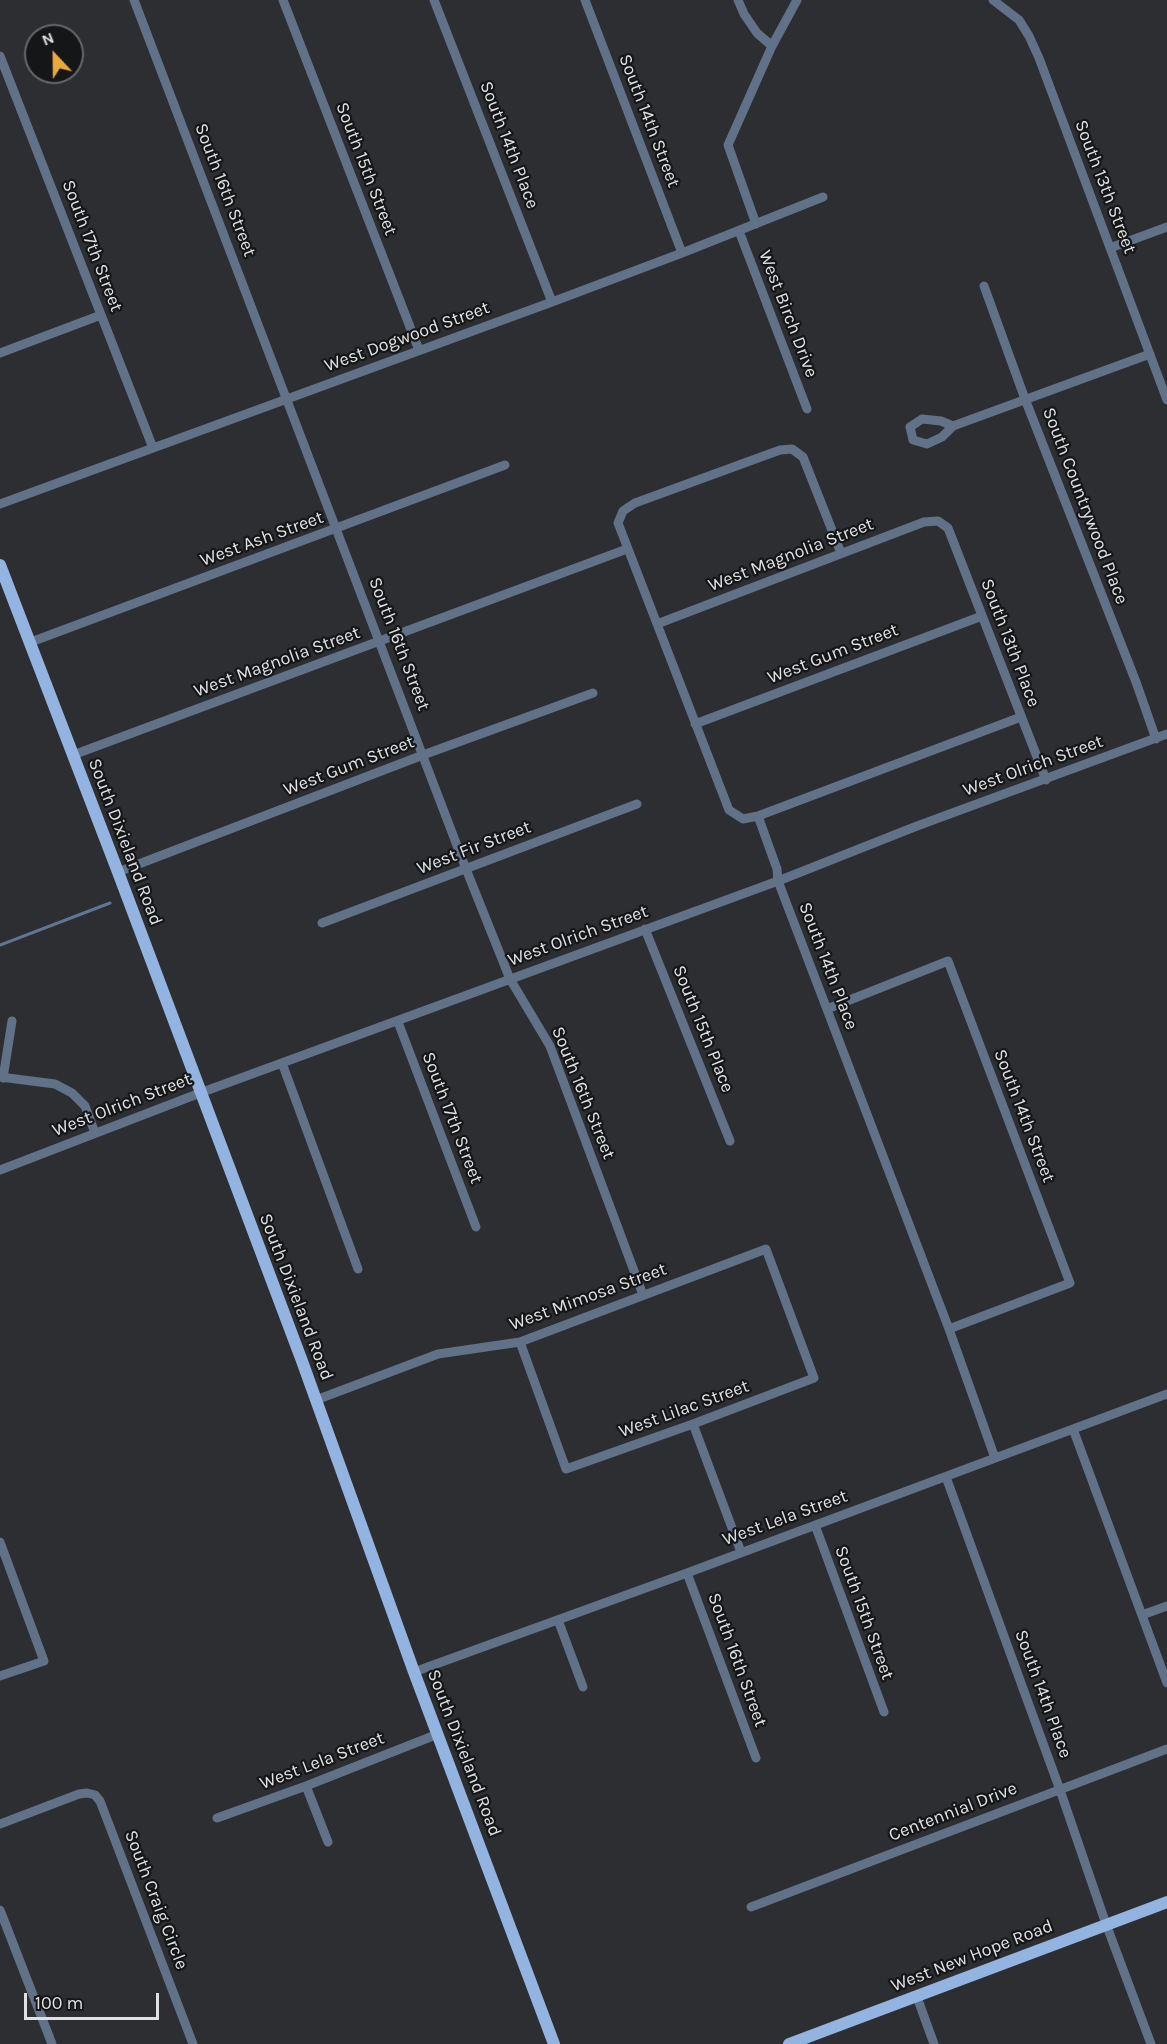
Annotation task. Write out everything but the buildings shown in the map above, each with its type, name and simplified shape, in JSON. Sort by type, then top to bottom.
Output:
[{"type":"main road","name":"South Dixieland Road","points":[[0,565],[316,1400],[414,1672],[554,2044]]},
{"type":"main road","name":"West New Hope Road","points":[[789,2044],[1167,1902]]},
{"type":"street","name":"South 16th Street","points":[[134,0],[288,398],[466,869],[510,979],[550,1046],[643,1295]]},
{"type":"street","name":"South 15th Street","points":[[283,0],[419,350]]},
{"type":"street","name":"South 14th Place","points":[[435,0],[552,302]]},
{"type":"street","name":"South 14th Street","points":[[585,0],[682,253]]},
{"type":"street","points":[[738,0],[757,33],[772,46]]},
{"type":"street","points":[[756,224],[728,145],[772,46],[797,0]]},
{"type":"street","name":"South 13th Street","points":[[993,0],[1019,20],[1029,36],[1167,399]]},
{"type":"street","name":"South 17th Street","points":[[0,56],[153,448]]},
{"type":"street","name":"West Dogwood Street","points":[[0,504],[552,302],[824,197]]},
{"type":"street","points":[[1110,248],[1167,228]]},
{"type":"street","name":"West Birch Drive","points":[[738,231],[807,409]]},
{"type":"street","name":"South Countrywood Place","points":[[984,286],[1156,739]]},
{"type":"street","points":[[0,353],[101,315]]},
{"type":"street","points":[[953,426],[1150,354]]},
{"type":"street","points":[[841,553],[801,454],[792,449],[780,450],[634,503],[623,511],[618,523],[627,549],[729,810],[743,819],[758,816],[1021,717]]},
{"type":"street","name":"West Ash Street","points":[[31,642],[505,465]]},
{"type":"street","name":"West Magnolia Street","points":[[657,624],[924,522],[938,521]]},
{"type":"street","name":"South 13th Place","points":[[938,521],[948,528],[1046,780]]},
{"type":"street","name":"West Magnolia Street","points":[[73,755],[627,549]]},
{"type":"street","name":"West Gum Street","points":[[695,724],[982,616]]},
{"type":"street","name":"West Gum Street","points":[[118,872],[592,693]]},
{"type":"street","name":"West Olrich Street","points":[[0,1170],[200,1093],[778,881],[917,826],[1167,734]]},
{"type":"street","name":"West Fir Street","points":[[322,923],[637,804]]},
{"type":"street","name":"South 14th Place","points":[[758,816],[777,869],[778,881],[995,1458]]},
{"type":"street","name":"South 15th Place","points":[[645,929],[730,1141]]},
{"type":"street","name":"South 14th Street","points":[[827,1009],[948,961],[1070,1283],[948,1329]]},
{"type":"street","points":[[12,1022],[2,1078],[55,1084],[72,1093],[85,1106],[95,1133]]},
{"type":"street","name":"South 17th Street","points":[[398,1022],[476,1227]]},
{"type":"street","points":[[282,1064],[358,1269]]},
{"type":"street","name":"West Mimosa Street","points":[[316,1400],[438,1354],[520,1342],[766,1249],[814,1378]]},
{"type":"street","name":"West Lilac Street","points":[[520,1342],[566,1468],[693,1424],[814,1378]]},
{"type":"street","name":"West Lela Street","points":[[414,1672],[1167,1394]]},
{"type":"street","points":[[693,1424],[741,1552]]},
{"type":"street","points":[[1073,1429],[1167,1683]]},
{"type":"street","name":"South 14th Place","points":[[946,1477],[1060,1790],[1106,1924]]},
{"type":"street","name":"South 15th Street","points":[[815,1525],[884,1712]]},
{"type":"street","points":[[0,1542],[44,1661],[0,1676]]},
{"type":"street","name":"South 16th Street","points":[[687,1573],[756,1758]]},
{"type":"street","points":[[1142,1615],[1167,1606]]},
{"type":"street","points":[[558,1620],[582,1687]]},
{"type":"street","name":"West Lela Street","points":[[217,1818],[438,1734]]},
{"type":"street","name":"Centennial Drive","points":[[751,1906],[1167,1749]]},
{"type":"street","points":[[306,1786],[328,1842]]},
{"type":"street","name":"South Craig Circle","points":[[0,1824],[79,1794],[95,1795],[100,1801],[193,2044]]},
{"type":"street","points":[[0,1910],[52,2044]]},
{"type":"street","points":[[1106,1924],[1151,2044]]},
{"type":"street","points":[[916,1996],[934,2044]]},
{"type":"waterway","points":[[0,945],[110,903]]}]
